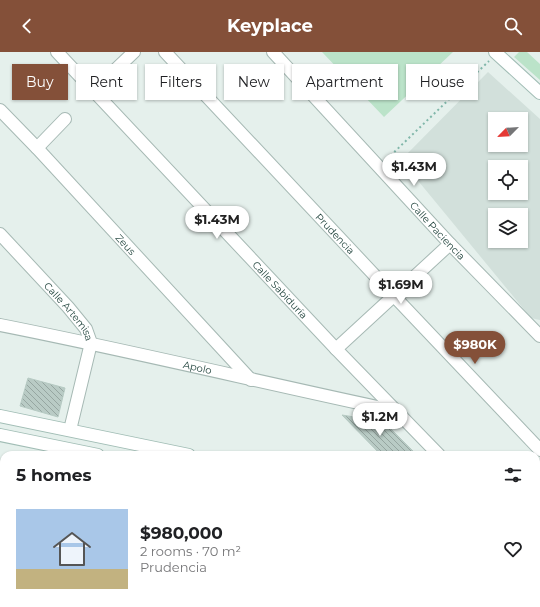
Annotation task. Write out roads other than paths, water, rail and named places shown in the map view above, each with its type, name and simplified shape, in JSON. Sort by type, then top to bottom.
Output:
[{"type":"street","name":"Calle Sabiduría","points":[[57,52],[76,73]]},
{"type":"street","points":[[121,64],[134,52]]},
{"type":"street","name":"Prudencia","points":[[165,52],[540,450]]},
{"type":"street","name":"Calle Paciencia","points":[[272,52],[450,244],[540,336]]},
{"type":"street","points":[[496,52],[540,93]]},
{"type":"street","name":"Calle Sabiduría","points":[[101,100],[336,349],[435,451]]},
{"type":"street","name":"Zeus","points":[[0,110],[37,148],[251,380]]},
{"type":"street","points":[[37,148],[65,119]]},
{"type":"street","name":"Calle Artemisa","points":[[0,234],[68,307],[86,329],[91,343],[70,430]]},
{"type":"street","points":[[336,349],[450,244]]},
{"type":"street","name":"Apolo","points":[[0,325],[91,343],[251,380],[396,411]]},
{"type":"street","points":[[0,416],[170,451]]},
{"type":"street","points":[[0,435],[78,451]]}]
